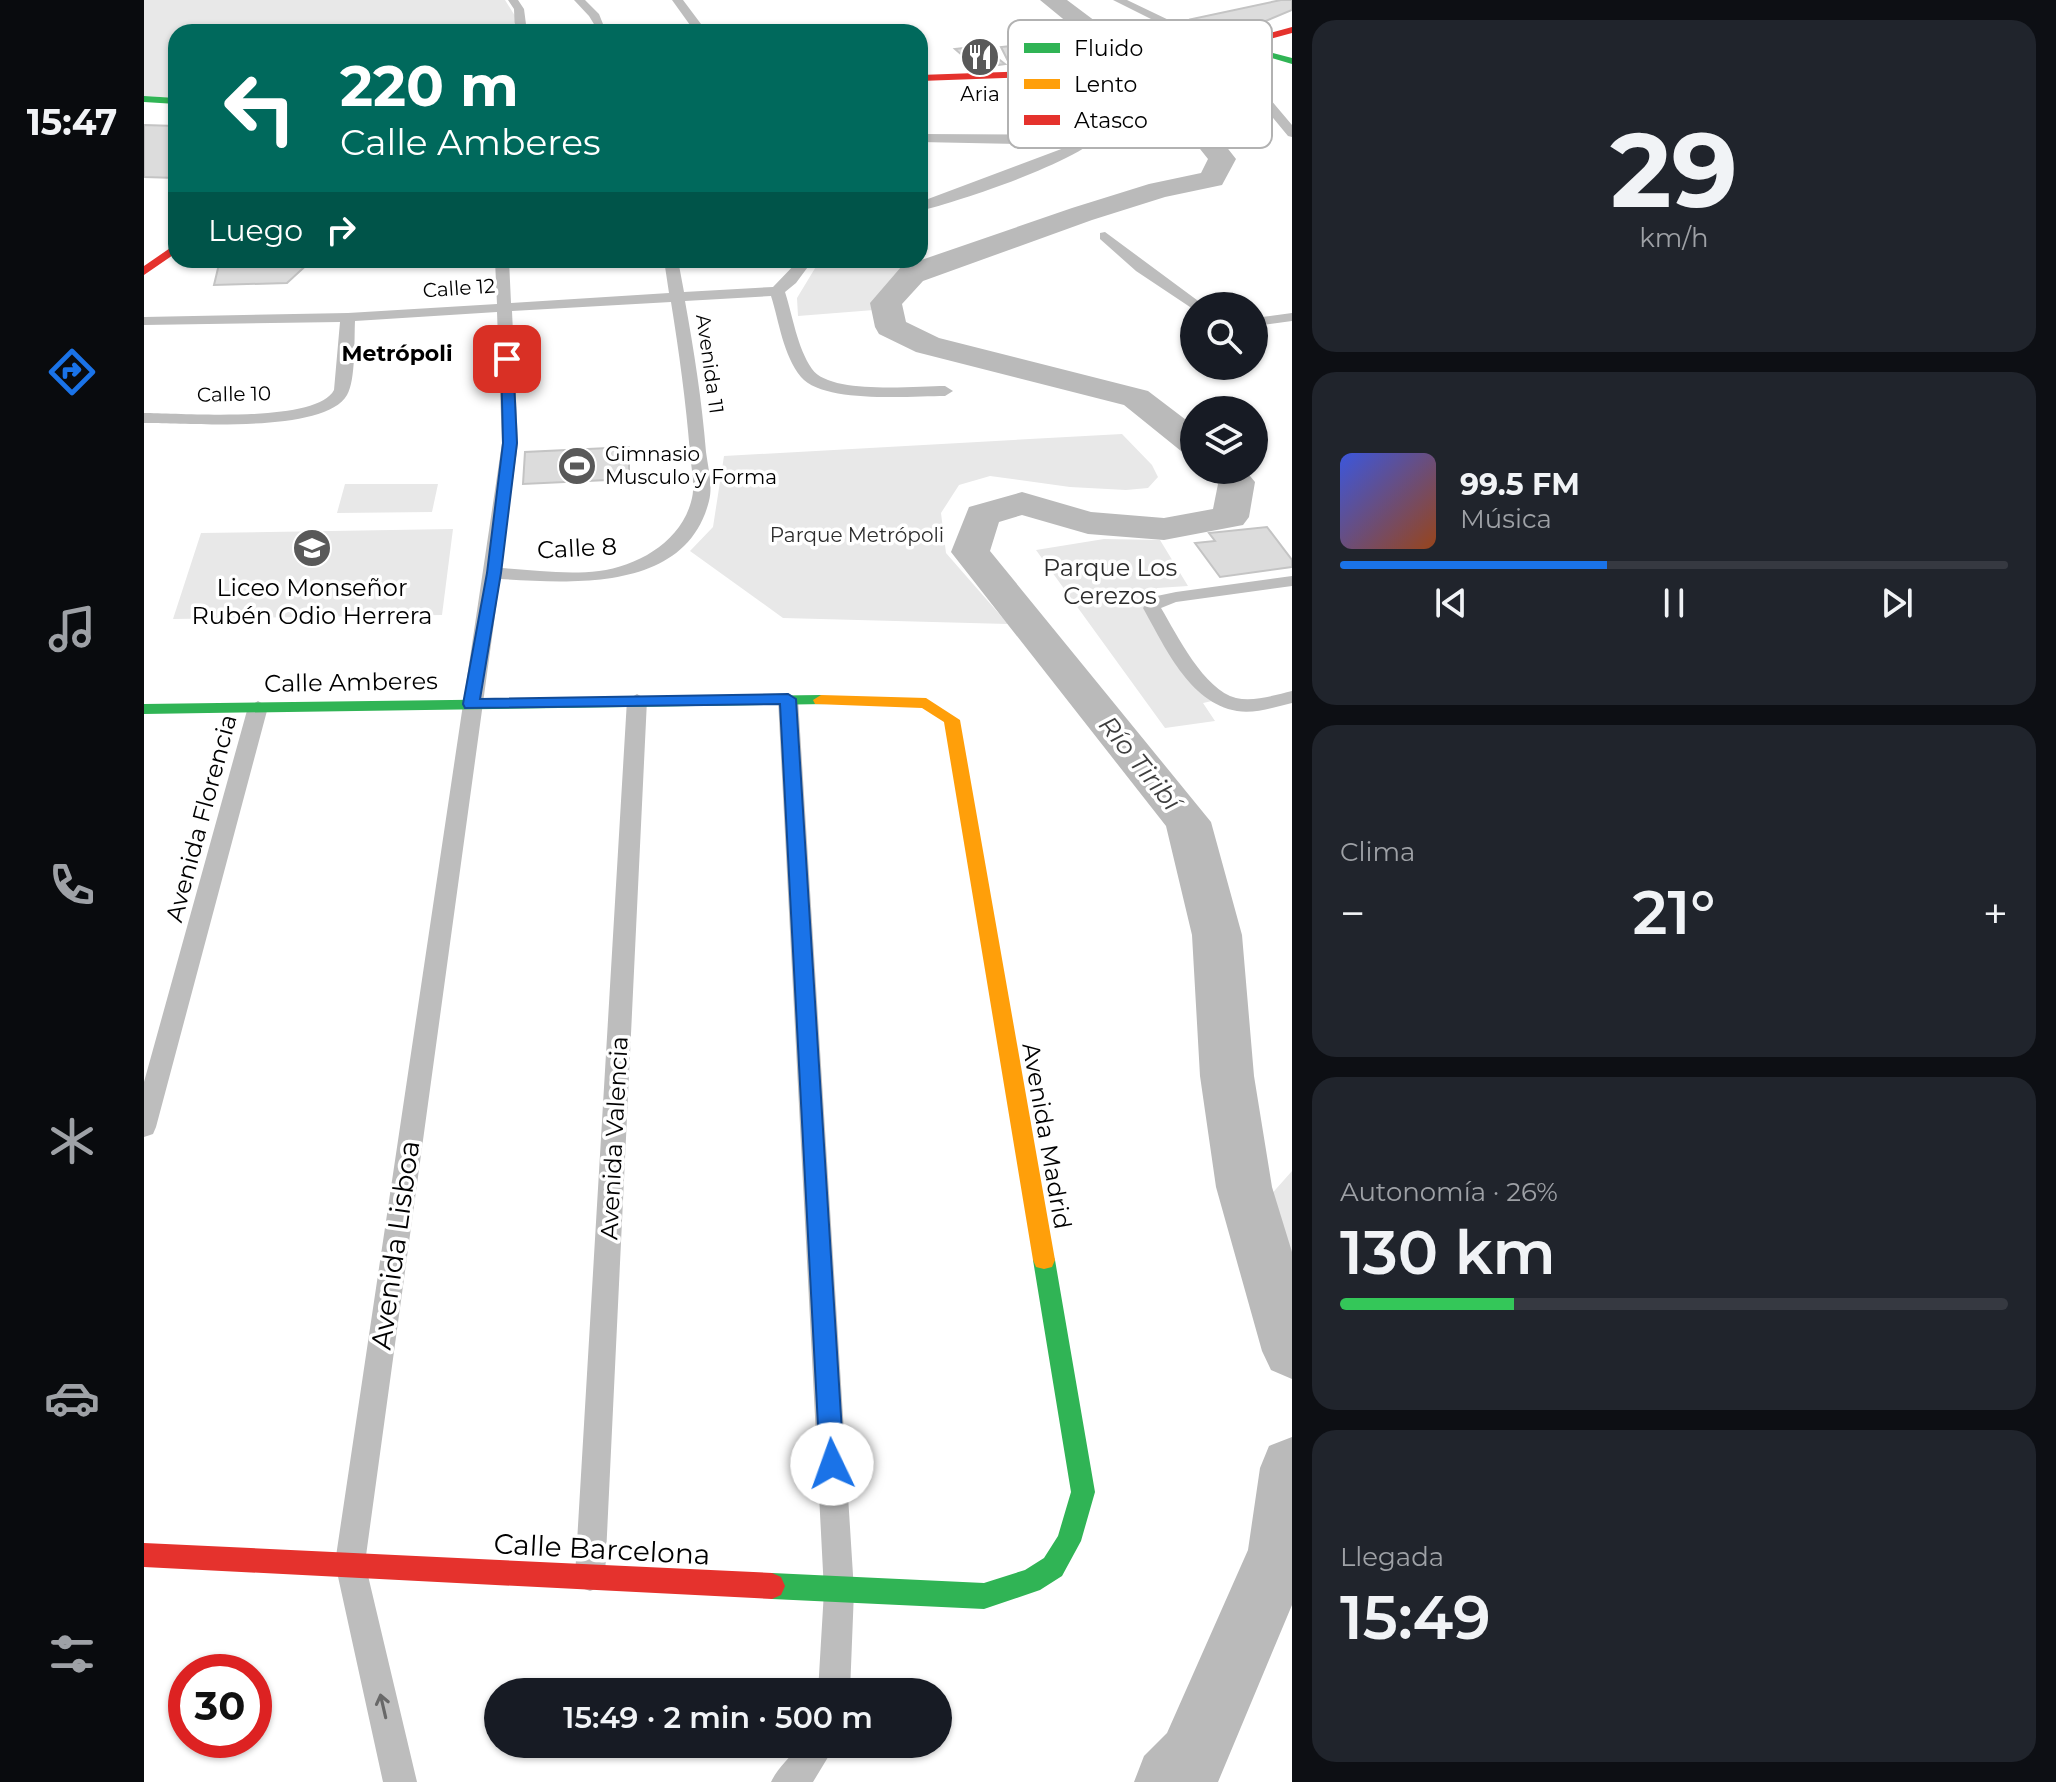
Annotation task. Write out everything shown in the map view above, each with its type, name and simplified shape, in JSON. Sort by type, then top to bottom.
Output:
[{"type":"street","points":[[513,0],[519,9],[520,24]]},
{"type":"street","points":[[579,0],[599,24]]},
{"type":"street","points":[[677,0],[695,24]]},
{"type":"street","points":[[1118,0],[1160,20]]},
{"type":"street","points":[[1272,35],[1292,30]]},
{"type":"street","points":[[1272,56],[1292,61]]},
{"type":"street","points":[[928,78],[1008,76]]},
{"type":"street","points":[[144,99],[168,100]]},
{"type":"street","points":[[1272,105],[1292,133]]},
{"type":"street","points":[[928,138],[1008,140]]},
{"type":"street","points":[[928,204],[1073,148]]},
{"type":"street","points":[[1105,236],[1141,268],[1180,294]]},
{"type":"street","points":[[144,272],[168,253]]},
{"type":"street","name":"Avenida Lisboa","points":[[400,1782],[350,1563],[471,704],[494,573],[511,430],[502,268]]},
{"type":"street","name":"Avenida 11","points":[[659,556],[685,532],[701,499],[695,399],[672,268]]},
{"type":"street","points":[[800,268],[777,291],[807,374],[818,385],[840,389],[945,391]]},
{"type":"street","name":"Calle 12","points":[[144,321],[348,317],[504,305],[777,291]]},
{"type":"street","name":"Calle 10","points":[[144,418],[290,415],[324,408],[338,398],[342,390],[348,317]]},
{"type":"street","points":[[1268,320],[1292,317]]},
{"type":"street","name":"Calle 8","points":[[494,573],[587,577],[613,574],[659,556]]},
{"type":"street","points":[[1292,581],[1176,597],[1158,601],[1152,608],[1175,648],[1211,693],[1230,703],[1256,704],[1292,697]]},
{"type":"street","points":[[788,699],[839,1591],[835,1678]]},
{"type":"street","name":"Calle Amberes","points":[[144,709],[788,699],[926,703],[941,710]]},
{"type":"street","name":"Avenida Valencia","points":[[590,1576],[637,700]]},
{"type":"street","name":"Avenida Florencia","points":[[144,1127],[258,707]]},
{"type":"street","name":"Avenida Madrid","points":[[941,710],[952,720],[1083,1492],[1073,1532],[1052,1569]]},
{"type":"street","name":"Calle Barcelona","points":[[144,1555],[984,1596],[1019,1585],[1052,1569]]},
{"type":"street","points":[[788,1782],[799,1774],[810,1758]]},
{"type":"green space","points":[[144,0],[505,0],[517,19],[514,24],[168,24],[168,98],[144,96]]},
{"type":"green space","points":[[815,268],[909,268],[901,271],[872,303],[874,310],[798,316],[797,298]]},
{"type":"green space","name":"Parque Metrópoli","points":[[1122,434],[1152,465],[1158,477],[1148,488],[1070,487],[990,476],[959,485],[941,513],[946,553],[1008,624],[783,618],[690,551],[713,527],[724,456]]},
{"type":"green space","points":[[345,484],[438,484],[432,512],[337,513]]},
{"type":"green space","points":[[453,529],[442,615],[173,619],[201,533]]},
{"type":"green space","name":"Parque Los Cerezos","points":[[1104,539],[1160,540],[1188,586],[1157,588],[1148,601],[1211,693],[1212,701],[1203,703],[1215,721],[1165,728],[1036,550]]},
{"type":"green space","points":[[1292,1171],[1292,1286],[1268,1198]]},
{"type":"building","points":[[1292,0],[1292,10],[1268,20],[1192,19]]},
{"type":"building","name":"Aria","points":[[982,46],[1005,64],[977,68],[955,49]]},
{"type":"building","points":[[1008,46],[1008,61],[1001,47]]},
{"type":"building","points":[[144,125],[168,126],[168,178],[144,177]]},
{"type":"building","points":[[218,268],[303,268],[287,283],[214,285]]},
{"type":"building","name":"Gimnasio Musculo y Forma","points":[[629,447],[629,479],[523,484],[525,452]]},
{"type":"building","points":[[1267,527],[1292,560],[1292,567],[1220,577],[1195,543],[1215,541],[1209,533]]},
{"type":"waterway","name":"Río Tiribí","points":[[1052,0],[1080,20]]},
{"type":"waterway","name":"Río Tiribí","points":[[1180,432],[1136,398],[928,345],[891,327],[886,303],[912,274],[1082,214],[1159,190],[1212,179],[1222,159],[1214,148]]},
{"type":"waterway","name":"Río Tiribí","points":[[1237,484],[1230,517],[1164,529],[1088,523],[1022,503],[982,515],[970,552],[1188,822],[1217,935],[1227,1076],[1244,1187],[1292,1351]]},
{"type":"waterway","points":[[1170,1782],[1192,1758],[1281,1552],[1292,1468]]},
{"type":"traffic: fast","points":[[1272,55],[1292,61]]},
{"type":"traffic: fast","points":[[144,99],[168,100]]},
{"type":"traffic: fast","points":[[144,709],[821,700]]},
{"type":"traffic: fast","points":[[772,1586],[984,1596],[1031,1581],[1053,1567],[1069,1541],[1083,1492],[1044,1260]]},
{"type":"traffic: slow","points":[[821,700],[926,703],[952,720],[1044,1260]]},
{"type":"traffic: jam","points":[[1272,35],[1292,30]]},
{"type":"traffic: jam","points":[[928,78],[1008,75]]},
{"type":"traffic: jam","points":[[144,272],[168,253]]},
{"type":"traffic: jam","points":[[144,1555],[772,1586]]},
{"type":"place","name":"Aria","points":[[980,57]]},
{"type":"place","name":"Gimnasio Musculo y Forma","points":[[577,466]]},
{"type":"place","name":"Liceo Monseñor Rubén Odio Herrera","points":[[312,548]]},
{"type":"district","name":"Metrópoli","points":[[397,353]]},
{"type":"route","points":[[507,359],[510,443],[494,573],[471,704],[788,699],[832,1464]]}]
